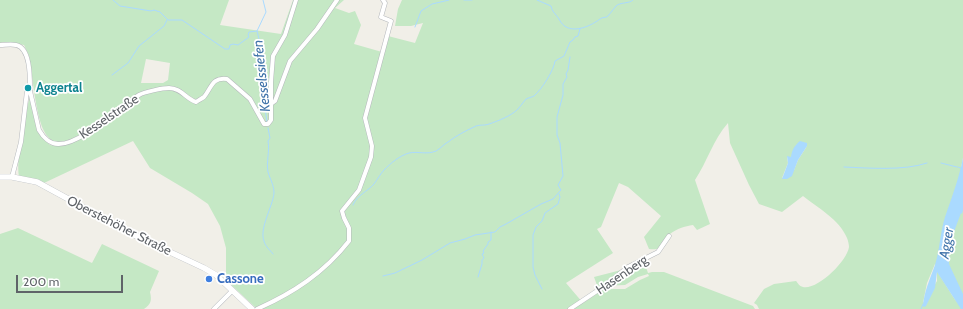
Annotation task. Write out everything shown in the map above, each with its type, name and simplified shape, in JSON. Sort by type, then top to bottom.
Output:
[{"type":"street","name":"Kesselstraße","points":[[30,91],[39,130],[48,140],[58,144],[70,142],[84,134],[140,94],[169,88],[179,90],[191,101],[196,102],[202,99],[213,83],[220,79],[227,79],[241,90],[250,99],[264,124],[267,125],[271,120],[274,56],[285,35],[296,0]]},
{"type":"street","points":[[271,104],[275,101],[290,61],[317,29],[337,0]]},
{"type":"street","points":[[257,309],[280,299],[322,270],[335,258],[349,241],[350,228],[342,211],[359,190],[371,157],[372,146],[365,118],[391,21],[381,18],[384,3],[383,0]]},
{"type":"street","points":[[0,45],[17,45],[24,50],[28,61],[30,91],[27,91],[21,142],[12,177]]},
{"type":"street","name":"Oberstehöher Straße","points":[[0,177],[12,177],[36,182],[140,238],[204,268],[216,275],[252,309]]},
{"type":"street","name":"Hasenberg","points":[[570,309],[603,287],[628,267],[658,252],[669,236]]},
{"type":"street","points":[[214,309],[232,290]]},
{"type":"green space","points":[[0,0],[229,0],[220,25],[281,34],[293,0],[344,0],[335,8],[349,13],[355,11],[361,25],[354,44],[382,52],[388,36],[415,43],[423,23],[411,26],[395,26],[398,9],[402,0],[963,0],[963,158],[961,168],[963,169],[963,309],[759,309],[754,303],[764,289],[774,284],[796,281],[802,287],[809,287],[824,279],[838,267],[843,260],[847,253],[849,244],[839,225],[828,214],[803,196],[782,212],[759,204],[730,143],[728,123],[718,137],[695,180],[710,224],[697,230],[693,225],[681,228],[670,234],[658,249],[649,249],[644,237],[661,216],[628,187],[619,183],[601,227],[597,229],[613,253],[566,283],[583,303],[604,289],[625,289],[649,276],[648,274],[638,277],[625,285],[601,286],[598,288],[594,277],[629,268],[644,261],[648,273],[664,272],[753,306],[755,309],[257,309],[226,280],[226,248],[220,226],[208,204],[150,168],[133,141],[44,183],[19,177],[18,168],[20,147],[23,125],[30,96],[40,134],[50,145],[59,146],[76,141],[112,119],[110,115],[85,132],[71,139],[58,142],[52,140],[45,133],[38,115],[29,56],[24,45],[3,42],[0,43]],"holes":[[[146,59],[170,63],[168,80],[163,83],[141,83]],[[807,146],[798,160],[794,170],[782,178],[788,163],[787,157],[791,158]],[[935,264],[957,303],[937,271],[937,281],[923,303],[927,283]]]},
{"type":"green space","points":[[18,228],[92,263],[102,244],[159,271],[150,292],[150,304],[144,309],[0,309],[0,234]]},
{"type":"water","points":[[800,141],[807,143],[807,146],[798,160],[792,176],[787,179],[782,179],[788,163],[787,156],[791,157],[794,148]]},
{"type":"water","name":"Agger","points":[[963,158],[963,210],[952,237],[949,249],[949,264],[963,294],[963,309],[961,309],[937,272],[935,288],[926,306],[924,307],[925,296],[937,259],[943,223]]},
{"type":"waterway","points":[[113,0],[120,6],[160,12],[168,20],[182,20],[225,49],[229,49],[230,45],[233,44],[238,45],[249,37],[249,32],[257,31],[266,12],[263,0]]},
{"type":"waterway","points":[[415,27],[421,11],[432,4],[449,0]]},
{"type":"waterway","points":[[464,0],[472,0]]},
{"type":"waterway","points":[[537,0],[551,6],[563,24],[572,29],[578,29],[590,25],[601,18],[607,17],[618,5],[633,0]]},
{"type":"waterway","points":[[112,75],[128,63],[139,46],[164,26],[167,20]]},
{"type":"waterway","points":[[353,205],[357,199],[374,184],[384,170],[392,162],[402,156],[409,153],[429,153],[436,151],[467,130],[476,126],[487,125],[515,112],[526,99],[534,96],[541,89],[550,74],[555,61],[564,56],[570,42],[578,36],[580,29]]},
{"type":"waterway","name":"Kesselssiefen","points":[[257,31],[262,51],[260,63],[262,68],[260,72],[262,77],[262,89],[267,122]]},
{"type":"waterway","points":[[383,276],[395,273],[422,260],[450,243],[475,235],[495,232],[500,227],[553,199],[561,190],[558,185],[563,176],[560,143],[557,135],[557,117],[563,95],[563,84],[567,77],[566,74],[570,57]]},
{"type":"waterway","name":"Kesselssiefen","points":[[268,128],[270,138],[268,141],[268,172],[274,193],[263,230],[263,236],[265,245],[273,254]]},
{"type":"waterway","points":[[844,167],[897,168],[918,166],[927,163]]},
{"type":"waterway","points":[[941,163],[957,167]]},
{"type":"waterway","points":[[958,167],[963,169]]},
{"type":"waterway","points":[[542,289],[533,267],[533,235],[545,213],[558,204],[560,197],[559,194]]},
{"type":"waterway","points":[[478,277],[482,260],[484,258],[482,254],[484,253],[483,251],[488,242],[491,240],[491,232]]},
{"type":"waterway","points":[[921,309],[923,304]]},
{"type":"place","name":"Aggertal","points":[[28,88]]},
{"type":"place","name":"Cassone","points":[[209,279]]}]
